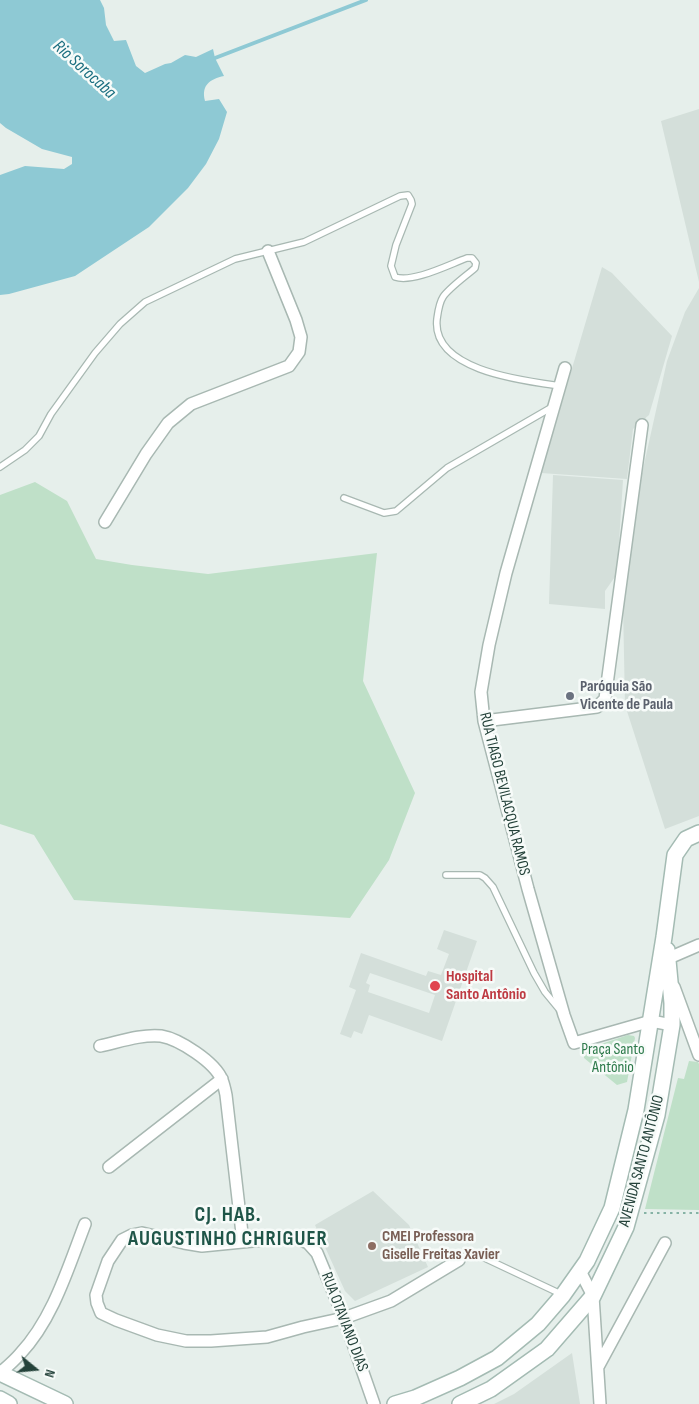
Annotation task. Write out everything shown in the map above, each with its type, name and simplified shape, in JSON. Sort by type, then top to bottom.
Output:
[{"type":"main road","name":"AVENIDA SANTO ANTÔNIO","points":[[395,1404],[415,1398],[429,1398],[460,1378],[497,1358],[538,1324],[563,1295],[587,1261],[612,1208],[636,1110],[664,960],[664,937],[675,855],[686,839],[699,833]]},
{"type":"main road","name":"AVENIDA SANTO ANTÔNIO","points":[[460,1404],[491,1389],[547,1349],[593,1296],[626,1227],[632,1212],[658,1115],[672,1025],[670,975],[664,960]]},
{"type":"main road","points":[[0,1372],[65,1404]]},
{"type":"main road","points":[[0,1399],[9,1404]]},
{"type":"street","points":[[106,522],[146,454],[168,423],[191,404],[288,366],[299,352],[301,337],[296,320],[268,251]]},
{"type":"street","name":"RUA TIAGO BEVILACQUA RAMOS","points":[[565,368],[506,573],[481,692],[484,721],[528,889],[564,1016],[574,1043],[651,1022]]},
{"type":"street","points":[[484,721],[597,706],[605,699],[642,425]]},
{"type":"street","points":[[664,960],[699,945]]},
{"type":"street","points":[[670,975],[699,1056]]},
{"type":"street","points":[[651,1022],[672,1025]]},
{"type":"street","points":[[100,1046],[145,1036],[160,1036],[172,1039],[189,1048],[208,1062],[222,1079],[226,1095],[244,1242],[202,1246],[184,1244],[142,1233],[132,1235],[122,1240],[108,1261],[96,1295],[101,1313],[157,1335],[186,1341],[211,1341],[267,1336],[344,1318],[391,1301],[459,1260]]},
{"type":"street","points":[[109,1167],[222,1079]]},
{"type":"street","points":[[0,1372],[20,1354],[44,1321],[63,1282],[86,1224]]},
{"type":"street","name":"RUA OTAVIANO DIAS","points":[[244,1242],[293,1237],[308,1243],[317,1253],[344,1318],[374,1404]]},
{"type":"street","points":[[598,1367],[664,1243]]},
{"type":"street","points":[[580,1271],[593,1296],[600,1404]]},
{"type":"lane","points":[[0,467],[25,450],[39,436],[51,414],[96,353],[120,324],[145,302],[235,259],[304,242],[400,196],[408,195],[412,204],[390,266],[395,277],[402,280],[425,274],[467,258],[472,258],[476,264],[475,268],[444,296],[438,312],[437,333],[448,350],[463,362],[514,380],[561,386]]},
{"type":"lane","points":[[344,498],[384,513],[396,511],[447,468],[555,405]]},
{"type":"lane","points":[[446,875],[480,875],[493,887],[545,992],[564,1016]]},
{"type":"lane","points":[[459,1260],[468,1254],[476,1254],[563,1295]]},
{"type":"path","points":[[632,1212],[699,1214]]},
{"type":"shaded area","points":[[699,109],[699,282],[661,121]]},
{"type":"shaded area","points":[[602,267],[612,273],[672,336],[649,415],[633,429],[627,479],[541,473]]},
{"type":"shaded area","points":[[699,288],[699,816],[665,829],[625,705],[623,604],[635,505],[667,361],[685,312]]},
{"type":"shaded area","points":[[553,475],[623,480],[617,574],[605,591],[605,609],[549,604]]},
{"type":"shaded area","name":"Hospital Santo Antônio","points":[[444,930],[477,941],[442,1041],[369,1015],[362,1034],[354,1031],[351,1038],[340,1034],[356,990],[349,987],[361,953],[426,976],[428,971],[441,975],[449,954],[437,949]],"holes":[[[370,973],[435,995],[429,1013],[368,992],[370,985],[366,983]]]},
{"type":"shaded area","name":"CMEI Professora Giselle Freitas Xavier","points":[[373,1191],[409,1225],[428,1267],[355,1301],[345,1291],[315,1225]]},
{"type":"shaded area","points":[[572,1353],[580,1404],[494,1404],[514,1394]]},
{"type":"green space","points":[[35,482],[67,501],[96,559],[208,574],[377,553],[363,681],[415,793],[389,860],[350,918],[74,900],[34,835],[0,824],[0,495]]},
{"type":"green space","name":"Praça Santo Antônio","points":[[628,1035],[635,1038],[627,1082],[617,1085],[584,1058],[584,1052],[586,1049]]},
{"type":"green space","points":[[689,1061],[698,1062],[699,1064],[699,1210],[645,1209],[678,1078],[684,1079]]},
{"type":"water","name":"Rio Sorocaba","points":[[0,0],[100,0],[104,8],[106,25],[114,41],[126,40],[136,66],[145,73],[171,63],[185,55],[196,57],[213,49],[215,58],[224,76],[208,84],[204,91],[205,101],[219,99],[227,112],[219,139],[206,164],[188,188],[149,227],[75,276],[0,295],[0,175],[25,166],[64,169],[72,164],[72,157],[42,149],[0,123]]},
{"type":"waterway","points":[[215,58],[366,0]]},
{"type":"place","name":"Paróquia São Vicente de Paula","points":[[570,696]]},
{"type":"place","name":"Hospital Santo Antônio","points":[[435,986]]},
{"type":"place","name":"CMEI Professora Giselle Freitas Xavier","points":[[372,1246]]},
{"type":"district","name":"CJ. HAB. AUGUSTINHO CHRIGUER","points":[[228,1228]]}]
